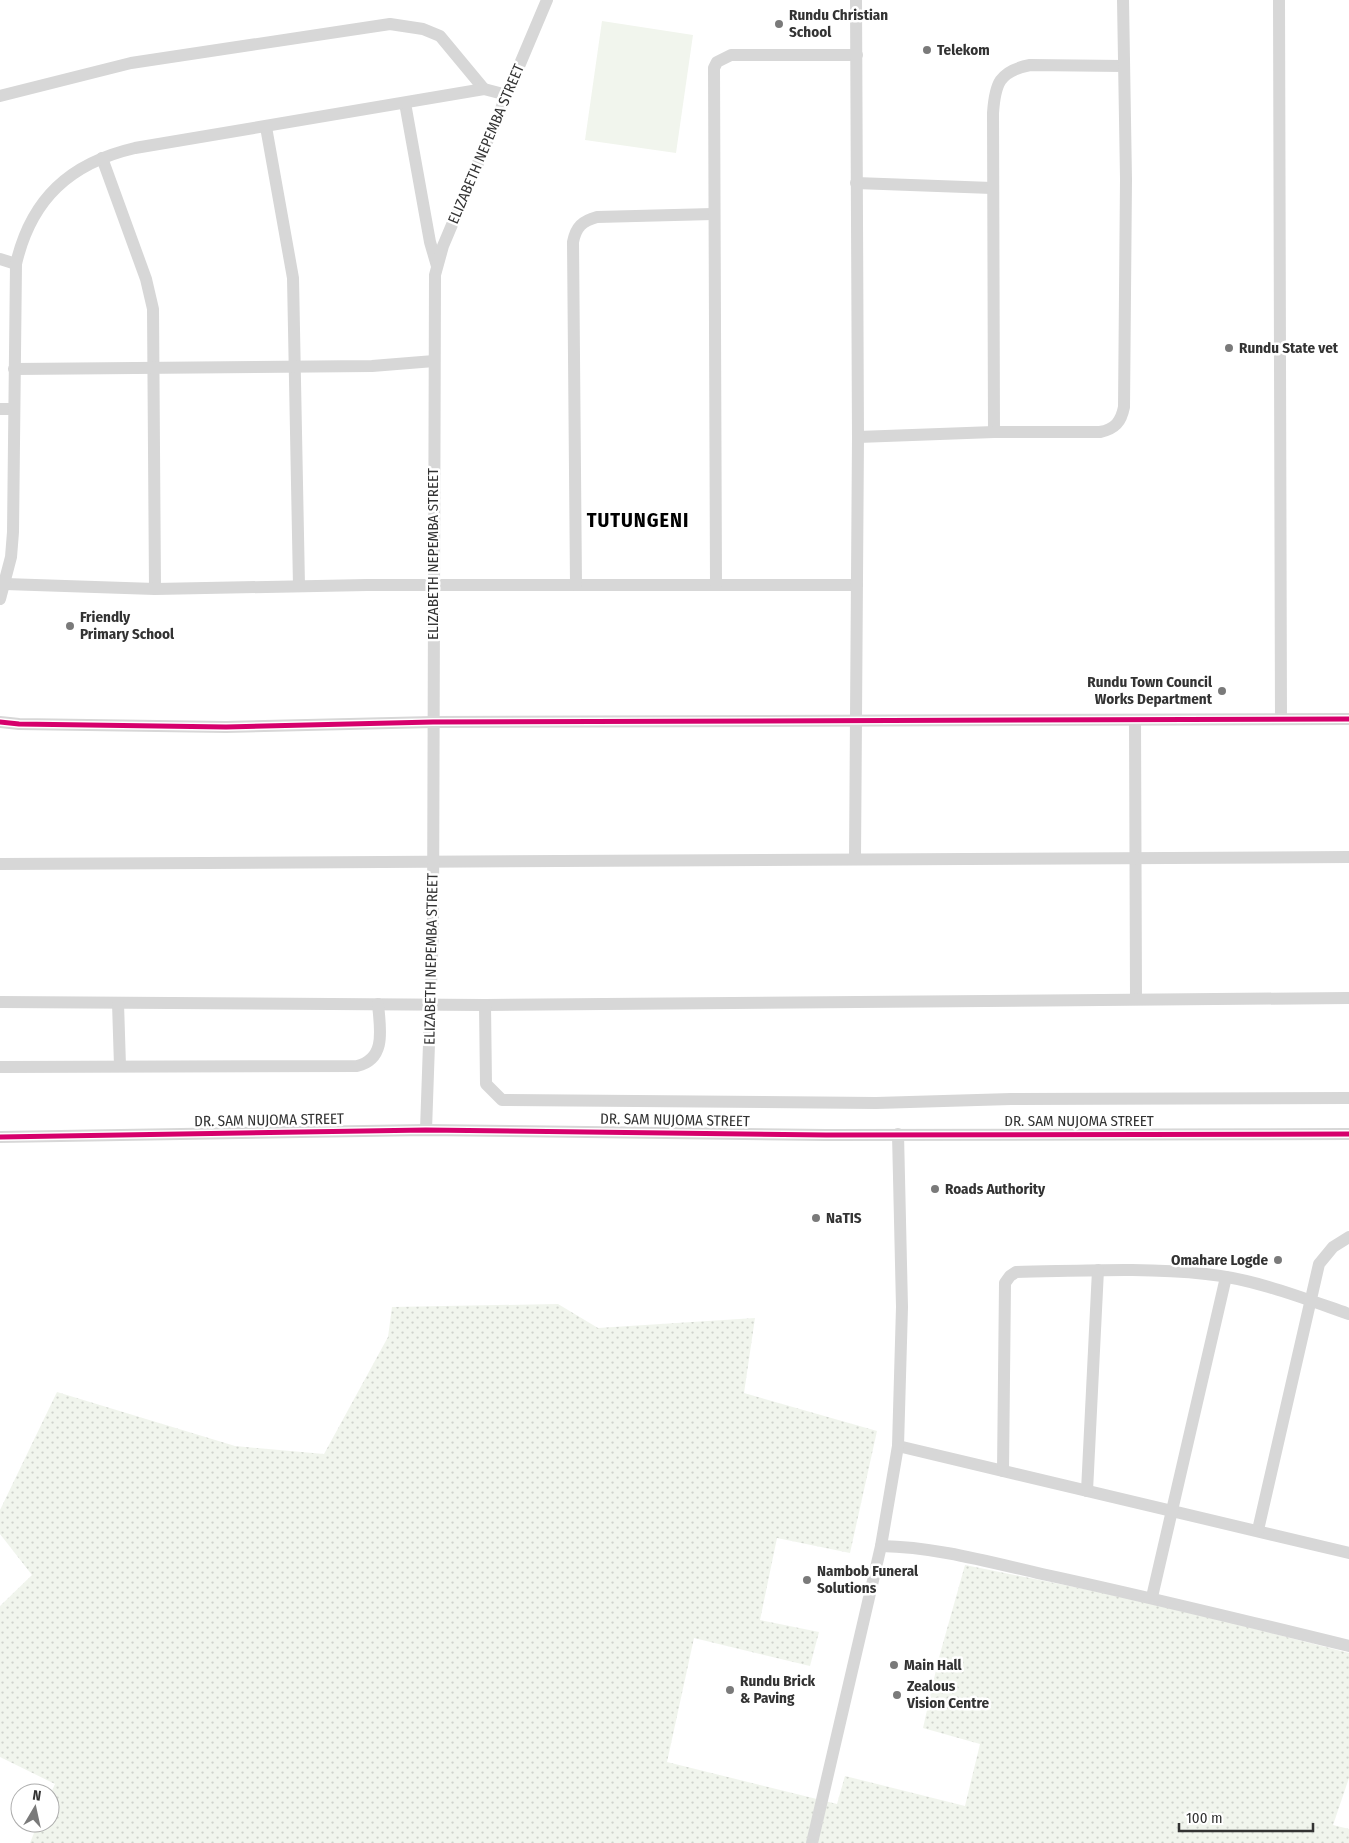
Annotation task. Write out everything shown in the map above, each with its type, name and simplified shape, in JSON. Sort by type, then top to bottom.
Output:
[{"type":"street","name":"ELIZABETH NEPEMBA STREET","points":[[426,1130],[433,861],[434,290],[436,266],[547,0]]},
{"type":"street","points":[[856,0],[858,437],[855,722],[856,859]]},
{"type":"street","points":[[858,437],[994,432],[1100,432],[1109,431],[1121,418],[1124,407],[1126,179],[1123,0]]},
{"type":"street","points":[[1279,0],[1282,719]]},
{"type":"street","points":[[0,96],[131,63],[390,24],[423,29],[440,36],[484,89]]},
{"type":"street","points":[[716,585],[712,75],[717,62],[732,55],[857,55]]},
{"type":"street","points":[[994,432],[992,188],[994,96],[998,83],[1015,68],[1030,65],[1123,66]]},
{"type":"street","points":[[0,599],[5,584],[14,532],[16,264],[21,242],[41,204],[56,186],[73,173],[102,158],[135,148],[484,89],[507,95]]},
{"type":"street","points":[[405,103],[436,266]]},
{"type":"street","points":[[266,127],[293,278],[299,586]]},
{"type":"street","points":[[102,158],[146,279],[153,309],[156,588]]},
{"type":"street","points":[[856,183],[992,188]]},
{"type":"street","points":[[576,585],[573,242],[576,232],[580,224],[597,217],[713,214]]},
{"type":"street","points":[[0,259],[16,264]]},
{"type":"street","points":[[14,370],[372,366],[434,361]]},
{"type":"street","points":[[0,409],[14,409]]},
{"type":"street","points":[[5,584],[156,588],[433,585],[857,585]]},
{"type":"street","points":[[0,722],[226,728],[433,722],[1349,719]]},
{"type":"street","points":[[1134,720],[1136,998]]},
{"type":"street","points":[[0,864],[1349,857]]},
{"type":"street","points":[[0,1002],[485,1005],[1136,998],[1349,998]]},
{"type":"street","points":[[118,1003],[120,1066]]},
{"type":"street","points":[[0,1067],[357,1066],[368,1064],[377,1054],[379,1046],[378,1004]]},
{"type":"street","points":[[485,1005],[486,1084],[502,1100],[876,1103],[1021,1099],[1349,1098]]},
{"type":"street","name":"DR. SAM NUJOMA STREET","points":[[0,1137],[426,1130],[898,1134],[1349,1134]]},
{"type":"street","points":[[812,1843],[881,1546],[898,1446],[902,1307],[898,1134]]},
{"type":"street","points":[[1258,1530],[1319,1264],[1333,1247],[1349,1237]]},
{"type":"street","points":[[1087,1491],[1098,1270]]},
{"type":"street","points":[[1003,1471],[1005,1283],[1016,1272],[1160,1271],[1226,1277],[1349,1314]]},
{"type":"street","points":[[1152,1597],[1226,1277]]},
{"type":"street","points":[[898,1446],[1349,1553]]},
{"type":"street","points":[[881,1546],[912,1546],[1152,1597],[1349,1646]]},
{"type":"shaded area","points":[[602,21],[693,35],[676,153],[585,140]]},
{"type":"shaded area","points":[[558,1304],[598,1328],[755,1318],[744,1393],[877,1431],[850,1553],[777,1538],[760,1620],[819,1632],[810,1666],[694,1638],[667,1762],[837,1804],[845,1776],[965,1806],[980,1744],[923,1728],[938,1661],[965,1565],[1154,1603],[1349,1653],[1349,1778],[1333,1825],[1349,1829],[1349,1843],[30,1843],[34,1833],[60,1833],[60,1783],[53,1783],[0,1757],[0,1606],[32,1575],[0,1534],[0,1510],[57,1392],[235,1446],[324,1454],[388,1337],[392,1307]]},
{"type":"cycle path","points":[[0,722],[19,724],[226,727],[433,722],[1349,719]]},
{"type":"cycle path","points":[[0,1137],[426,1130],[826,1135],[1349,1134]]},
{"type":"place","name":"Rundu Christian School","points":[[779,24]]},
{"type":"place","name":"Telekom","points":[[927,50]]},
{"type":"place","name":"Rundu State vet","points":[[1229,348]]},
{"type":"place","name":"Friendly Primary School","points":[[70,626]]},
{"type":"place","name":"Rundu Town Council Works Department","points":[[1222,691]]},
{"type":"place","name":"Roads Authority","points":[[935,1189]]},
{"type":"place","name":"NaTIS","points":[[816,1218]]},
{"type":"place","name":"Omahare Logde","points":[[1278,1260]]},
{"type":"place","name":"Nambob Funeral Solutions","points":[[807,1580]]},
{"type":"place","name":"Main Hall","points":[[894,1665]]},
{"type":"place","name":"Rundu Brick & Paving","points":[[730,1690]]},
{"type":"place","name":"Zealous Vision Centre","points":[[897,1695]]},
{"type":"district","name":"TUTUNGENI","points":[[638,520]]}]
